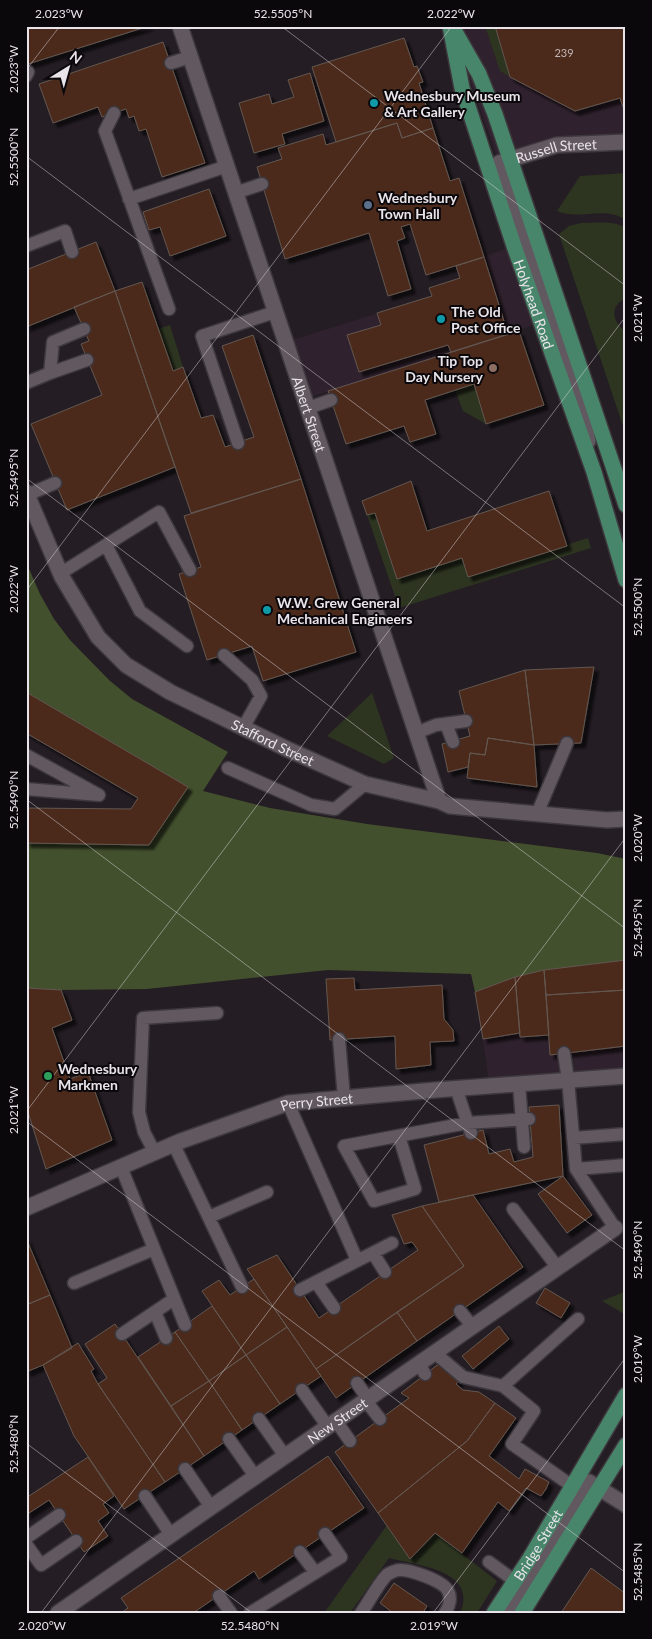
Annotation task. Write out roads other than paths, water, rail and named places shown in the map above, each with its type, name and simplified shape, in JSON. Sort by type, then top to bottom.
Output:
[{"type":"main road","name":"Holyhead Road","points":[[451,26],[462,88],[499,163],[626,505]]},
{"type":"main road","name":"Holyhead Road","points":[[451,26],[480,74],[499,163],[626,580]]},
{"type":"main road","points":[[585,1483],[626,1395]]},
{"type":"main road","points":[[585,1483],[626,1445]]},
{"type":"main road","name":"Bridge Street","points":[[494,1613],[585,1483]]},
{"type":"main road","name":"Bridge Street","points":[[522,1613],[585,1483]]},
{"type":"street","name":"Albert Street","points":[[180,26],[439,801]]},
{"type":"street","name":"Russell Street","points":[[499,163],[557,145],[626,142]]},
{"type":"street","name":"Stafford Street","points":[[27,494],[61,573],[98,637],[126,665],[170,692],[365,784],[439,801],[450,806],[607,820],[626,819]]},
{"type":"street","name":"Perry Street","points":[[26,1208],[174,1145],[288,1104],[456,1088],[626,1076]]},
{"type":"street","name":"New Street","points":[[58,1613],[367,1400],[422,1369],[435,1353],[615,1228]]},
{"type":"street","points":[[508,1613],[585,1483],[626,1505]]},
{"type":"lane","points":[[171,62],[190,57]]},
{"type":"lane","points":[[114,113],[105,132],[169,309]]},
{"type":"lane","points":[[129,199],[226,166]]},
{"type":"lane","points":[[235,193],[262,184]]},
{"type":"lane","points":[[26,246],[65,231],[72,252]]},
{"type":"lane","points":[[238,443],[202,336],[275,312]]},
{"type":"lane","points":[[50,373],[53,342],[84,329]]},
{"type":"lane","points":[[26,382],[87,360]]},
{"type":"lane","points":[[308,408],[331,400]]},
{"type":"lane","points":[[27,494],[56,484]]},
{"type":"lane","points":[[61,573],[159,512],[190,570]]},
{"type":"lane","points":[[106,545],[140,611],[187,646]]},
{"type":"lane","points":[[224,654],[252,680],[261,696],[243,728]]},
{"type":"lane","points":[[416,733],[436,725],[466,721]]},
{"type":"lane","points":[[446,724],[453,742]]},
{"type":"lane","points":[[537,814],[567,743]]},
{"type":"lane","points":[[26,755],[99,795],[26,789]]},
{"type":"lane","points":[[228,768],[311,805],[335,809],[365,784]]},
{"type":"lane","points":[[154,1153],[144,1132],[139,1112],[143,1018],[218,1013]]},
{"type":"lane","points":[[339,1039],[344,1098]]},
{"type":"lane","points":[[564,1053],[576,1169],[615,1228]]},
{"type":"lane","points":[[519,1084],[525,1119],[524,1147]]},
{"type":"lane","points":[[456,1088],[469,1128]]},
{"type":"lane","points":[[288,1104],[357,1260]]},
{"type":"lane","points":[[399,1136],[416,1188],[374,1201],[344,1146],[399,1136],[525,1119]]},
{"type":"lane","points":[[573,1138],[626,1134]]},
{"type":"lane","points":[[174,1145],[242,1287]]},
{"type":"lane","points":[[576,1169],[626,1165]]},
{"type":"lane","points":[[121,1167],[184,1325]]},
{"type":"lane","points":[[209,1217],[267,1192]]},
{"type":"lane","points":[[513,1209],[558,1268]]},
{"type":"lane","points":[[300,1290],[392,1242]]},
{"type":"lane","points":[[74,1283],[154,1249]]},
{"type":"lane","points":[[373,1253],[385,1272]]},
{"type":"lane","points":[[316,1282],[334,1308]]},
{"type":"lane","points":[[122,1334],[174,1299]]},
{"type":"lane","points":[[460,1310],[472,1327]]},
{"type":"lane","points":[[155,1312],[166,1338]]},
{"type":"lane","points":[[503,1386],[578,1319]]},
{"type":"lane","points":[[435,1353],[463,1378],[503,1386],[534,1411],[512,1444],[585,1483]]},
{"type":"lane","points":[[357,1383],[380,1420]]},
{"type":"lane","points":[[302,1390],[350,1441]]},
{"type":"lane","points":[[259,1419],[285,1456]]},
{"type":"lane","points":[[229,1439],[255,1476]]},
{"type":"lane","points":[[185,1469],[211,1507]]},
{"type":"lane","points":[[145,1496],[171,1535]]},
{"type":"lane","points":[[59,1515],[27,1546],[41,1565],[76,1540]]},
{"type":"lane","points":[[250,1613],[341,1557],[325,1534]]},
{"type":"lane","points":[[300,1552],[315,1572]]},
{"type":"lane","points":[[489,1562],[515,1581]]},
{"type":"lane","points":[[361,1613],[387,1575],[400,1570],[422,1575],[448,1589],[450,1596],[445,1613]]},
{"type":"lane","points":[[219,1596],[231,1613]]},
{"type":"place","name":"Wednesbury Museum & Art Gallery","points":[[374,103]]},
{"type":"place","name":"Wednesbury Town Hall","points":[[368,205]]},
{"type":"place","name":"The Old Post Office","points":[[441,319]]},
{"type":"place","name":"Tip Top Day Nursery","points":[[493,368]]},
{"type":"place","name":"W.W. Grew General Mechanical Engineers","points":[[267,610]]},
{"type":"place","name":"Wednesbury Markmen","points":[[48,1076]]}]
